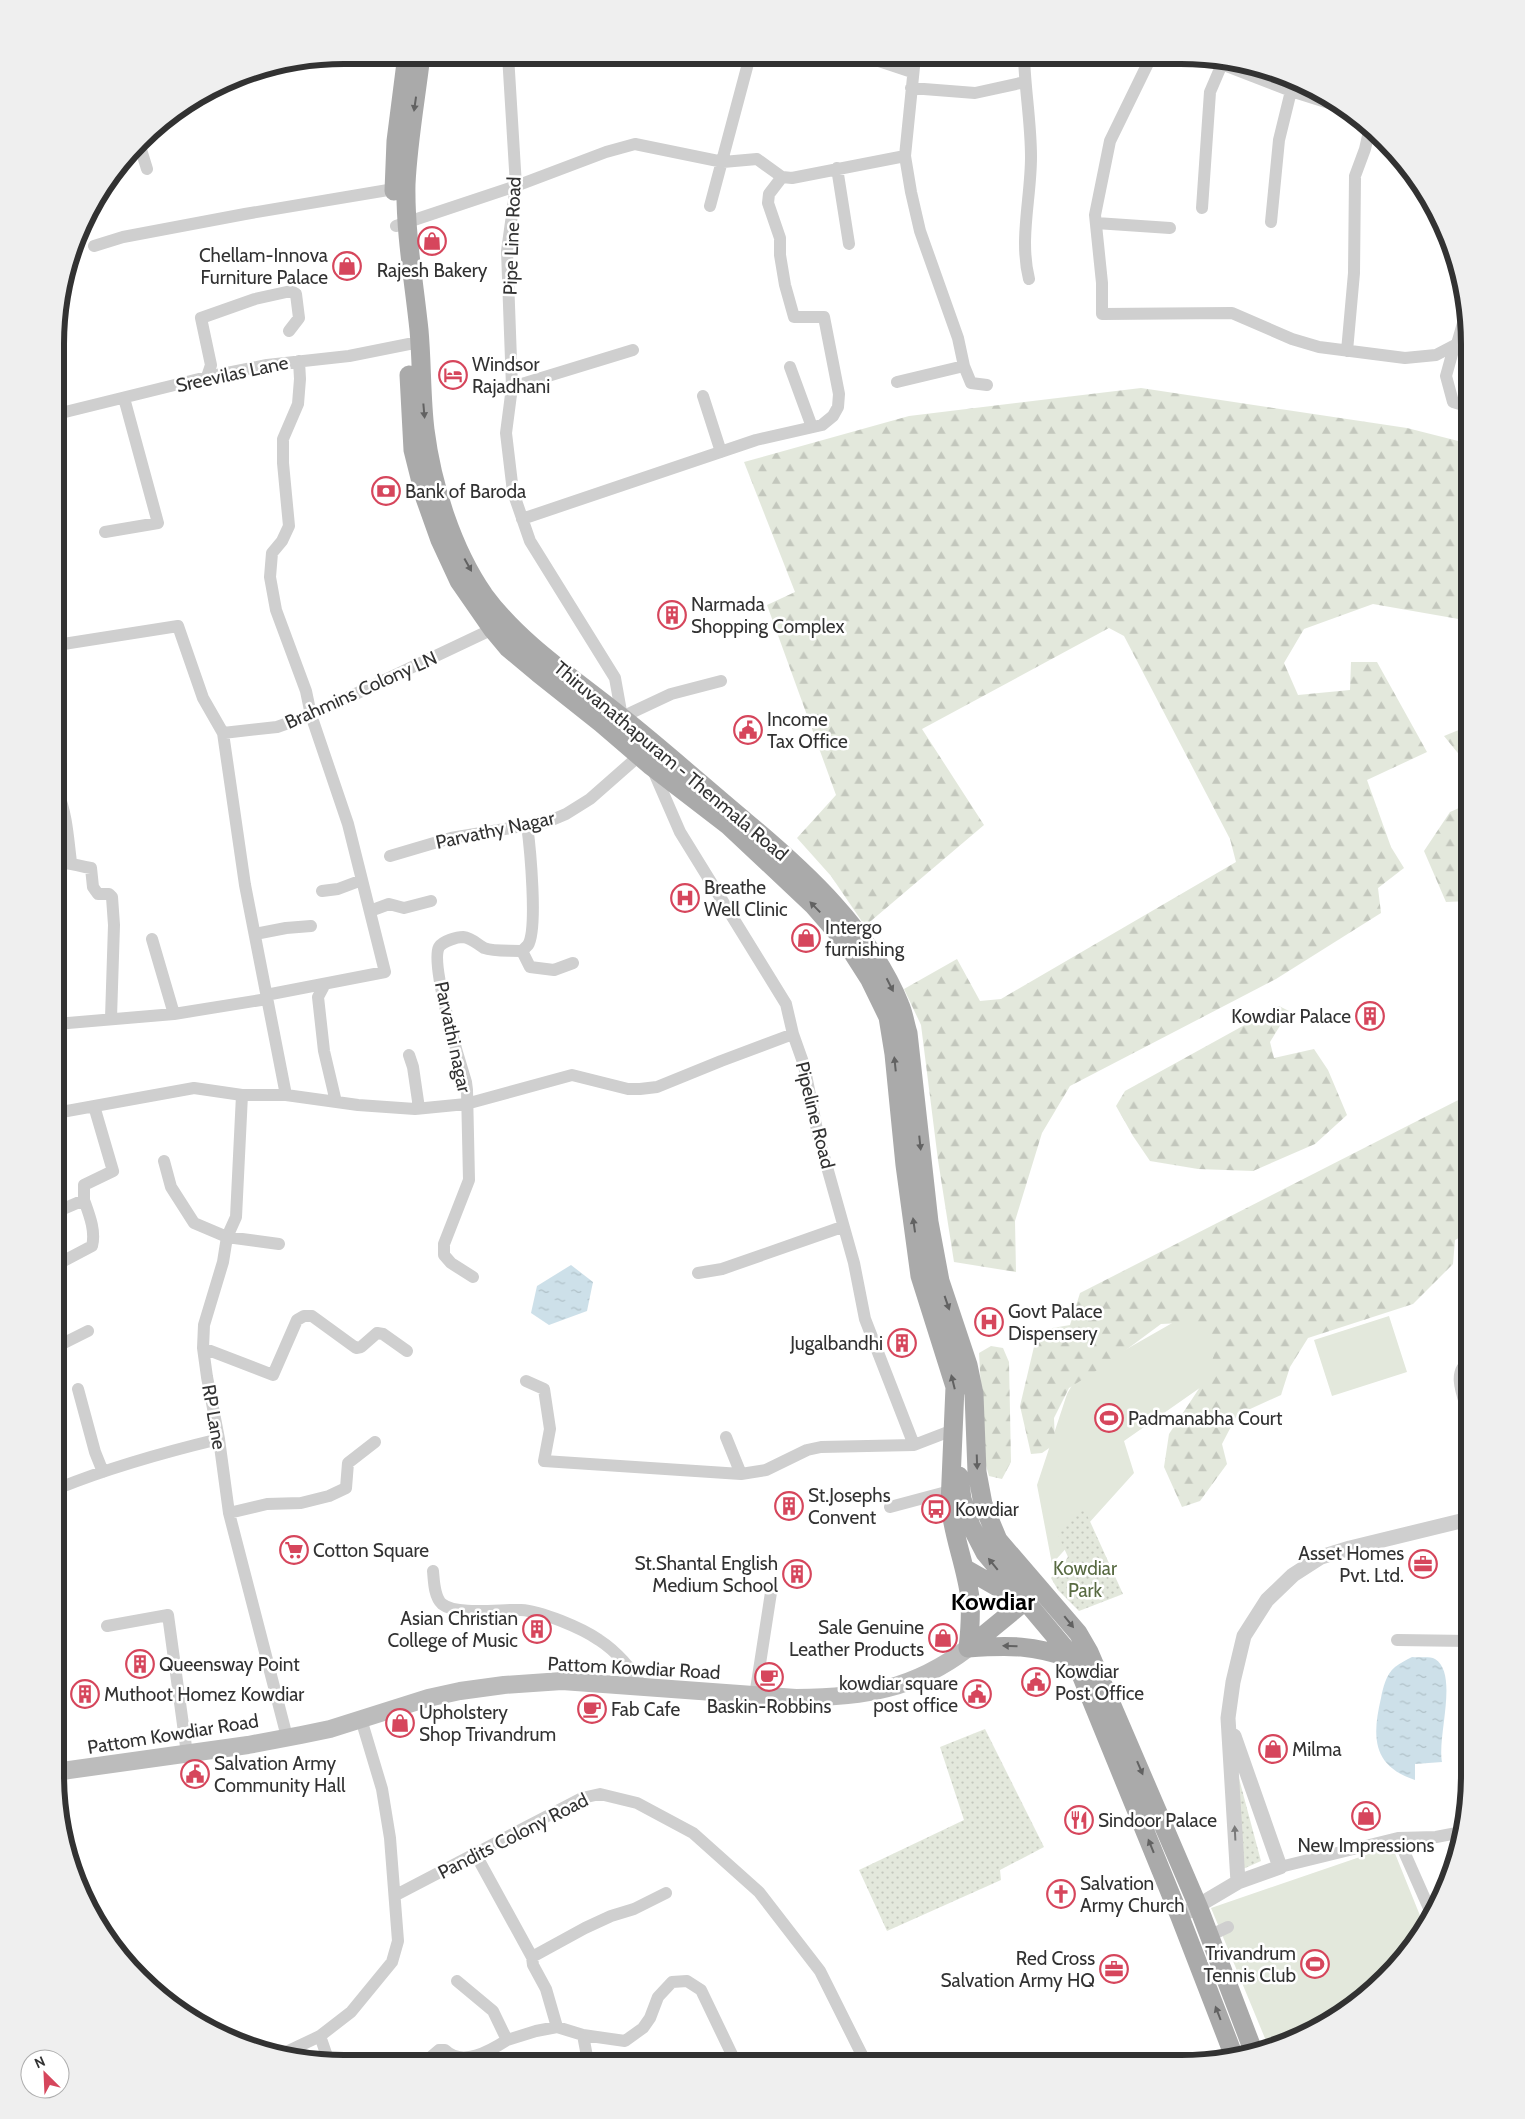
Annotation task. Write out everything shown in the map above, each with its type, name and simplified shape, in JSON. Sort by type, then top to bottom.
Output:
[{"type":"main road","points":[[402,224],[394,188],[396,141],[406,64]]},
{"type":"main road","name":"Thiruvanathapuram - Thenmala Road","points":[[420,64],[402,224],[425,430],[431,465],[442,506],[458,546],[500,626],[564,672],[653,759],[782,852],[844,916],[867,946],[888,980],[901,1006],[908,1033],[930,1231],[940,1281],[968,1365],[974,1394],[977,1472],[983,1504],[998,1540],[1078,1634],[1089,1652],[1198,1906],[1252,2047]]},
{"type":"main road","points":[[617,725],[813,905],[851,951],[870,980],[888,1016],[920,1276],[956,1387],[950,1491],[952,1520],[964,1568],[971,1615],[968,1648]]},
{"type":"main road","points":[[953,1430],[962,1499],[971,1526],[985,1554],[1075,1660],[1180,1916],[1232,2051]]},
{"type":"main road","points":[[964,1568],[1024,1602]]},
{"type":"main road","points":[[968,1648],[1024,1602],[1036,1586]]},
{"type":"main road","points":[[968,1648],[1012,1645],[1048,1650],[1075,1660]]},
{"type":"main road","name":"Pattom Kowdiar Road","points":[[64,1771],[187,1754],[330,1729],[428,1698],[460,1691],[504,1685],[562,1681],[805,1698],[868,1694],[915,1680],[953,1660],[968,1648]]},
{"type":"street","name":"Pipe Line Road","points":[[508,64],[516,186],[507,251],[512,387],[506,433],[512,492],[530,541],[615,678],[617,725]]},
{"type":"street","points":[[710,206],[748,64]]},
{"type":"street","points":[[888,64],[912,72]]},
{"type":"street","points":[[914,64],[905,156],[910,192],[920,231],[958,338],[964,366],[971,383],[988,385]]},
{"type":"street","points":[[1024,64],[1030,115],[1031,157],[1024,260],[1029,280]]},
{"type":"street","points":[[1148,64],[1110,140],[1095,215],[1102,283],[1102,314],[1232,313],[1292,339],[1319,347],[1405,358],[1436,355],[1454,347]]},
{"type":"street","points":[[1202,208],[1210,92],[1221,66]]},
{"type":"street","points":[[1234,69],[1323,102]]},
{"type":"street","points":[[911,88],[975,93],[1025,82]]},
{"type":"street","points":[[1271,222],[1279,140],[1291,91],[1289,85]]},
{"type":"street","points":[[1347,351],[1354,272],[1355,176],[1368,135]]},
{"type":"street","points":[[402,224],[516,186],[606,152],[635,144],[723,162],[757,159],[782,177],[792,178],[905,156]]},
{"type":"street","points":[[141,151],[147,169]]},
{"type":"street","points":[[838,168],[849,244]]},
{"type":"street","points":[[522,519],[756,440],[822,425],[833,416],[838,407],[839,394],[824,317],[794,317],[787,297],[780,254],[780,238],[768,202],[769,194],[782,177]]},
{"type":"street","points":[[94,246],[123,237],[394,188]]},
{"type":"street","points":[[1096,223],[1170,228]]},
{"type":"street","points":[[207,378],[211,366],[201,318],[255,299],[291,291],[296,294],[299,318],[289,332]]},
{"type":"street","points":[[1461,330],[1446,376],[1453,402],[1461,404]]},
{"type":"street","name":"Sreevilas Lane","points":[[64,412],[207,378],[299,361],[349,356],[415,344]]},
{"type":"street","points":[[512,387],[633,350]]},
{"type":"street","points":[[64,1023],[174,1014],[385,972],[348,824],[312,715],[306,691],[276,610],[270,577],[272,553],[282,541],[289,526],[283,463],[283,440],[298,404],[299,361]]},
{"type":"street","points":[[897,382],[964,366]]},
{"type":"street","points":[[790,367],[812,427]]},
{"type":"street","points":[[703,396],[721,452]]},
{"type":"street","points":[[105,532],[158,523],[124,398]]},
{"type":"street","points":[[64,644],[178,626],[203,698],[224,733],[245,884],[286,1095]]},
{"type":"street","name":"Brahmins Colony LN","points":[[224,733],[278,727],[312,715],[500,626]]},
{"type":"street","points":[[617,725],[671,694],[721,680]]},
{"type":"street","name":"Parvathy Nagar","points":[[390,856],[451,838],[547,822],[566,814],[653,759]]},
{"type":"street","name":"Pipeline Road","points":[[653,759],[680,832],[786,1004],[793,1034],[804,1065],[818,1135],[842,1227],[854,1264],[864,1319],[914,1445]]},
{"type":"street","points":[[64,815],[70,862]]},
{"type":"street","points":[[527,825],[532,867],[532,924],[528,946],[522,951],[530,966],[554,970],[572,963]]},
{"type":"street","points":[[64,862],[70,862],[78,866],[91,868],[93,886],[98,894],[109,894],[112,897],[114,925],[110,1018]]},
{"type":"street","points":[[322,892],[338,889],[362,880]]},
{"type":"street","points":[[370,911],[389,904],[404,908],[431,900]]},
{"type":"street","points":[[255,934],[286,928],[311,926]]},
{"type":"street","name":"Parvathi nagar","points":[[466,1104],[466,1082],[445,1009],[437,956],[440,946],[445,941],[463,937],[485,948],[522,951]]},
{"type":"street","points":[[152,939],[174,1014]]},
{"type":"street","points":[[325,984],[318,997],[324,1051],[336,1102]]},
{"type":"street","points":[[64,1112],[194,1088],[242,1095],[286,1095],[336,1102],[418,1108],[466,1104],[572,1075],[628,1089],[657,1087],[793,1034]]},
{"type":"street","points":[[409,1055],[413,1067],[418,1108]]},
{"type":"street","name":"RP Lane","points":[[242,1095],[236,1216],[227,1237],[223,1262],[204,1326],[203,1348],[219,1439],[229,1513],[287,1737]]},
{"type":"street","points":[[466,1104],[469,1180],[444,1244],[444,1255],[451,1263],[473,1278]]},
{"type":"street","points":[[64,1261],[92,1246],[94,1239],[84,1200],[84,1185],[113,1171],[94,1106]]},
{"type":"street","points":[[164,1161],[170,1187],[194,1223],[227,1237],[279,1244]]},
{"type":"street","points":[[64,1209],[84,1200]]},
{"type":"street","points":[[698,1273],[722,1268],[842,1227]]},
{"type":"street","points":[[203,1348],[273,1375],[297,1320],[304,1316],[312,1316],[356,1348],[361,1348],[377,1333],[383,1334],[407,1351]]},
{"type":"street","points":[[64,1343],[88,1331]]},
{"type":"street","points":[[1461,1368],[1459,1370],[1459,1378],[1461,1385]]},
{"type":"street","points":[[526,1381],[544,1389],[550,1429],[544,1461],[740,1474],[766,1470],[806,1450],[914,1445],[953,1430]]},
{"type":"street","points":[[78,1389],[95,1452],[103,1472]]},
{"type":"street","points":[[726,1437],[740,1474]]},
{"type":"street","points":[[64,1486],[155,1455],[219,1439]]},
{"type":"street","points":[[229,1513],[267,1504],[301,1503],[329,1496],[346,1488],[348,1463],[375,1442]]},
{"type":"street","points":[[890,1507],[950,1491]]},
{"type":"street","points":[[1238,1882],[1228,1718],[1233,1682],[1244,1636],[1267,1600],[1293,1575],[1321,1557],[1461,1521]]},
{"type":"street","points":[[433,1572],[436,1596],[442,1604],[465,1610],[523,1610],[556,1619],[599,1640],[633,1672],[642,1687]]},
{"type":"street","points":[[755,1696],[772,1586]]},
{"type":"street","points":[[107,1626],[168,1615],[187,1754]]},
{"type":"street","points":[[1397,1640],[1461,1641]]},
{"type":"street","points":[[1228,1718],[1280,1867]]},
{"type":"street","points":[[290,2050],[320,2036],[350,2012],[392,1962],[398,1941],[396,1895],[390,1838],[382,1789],[362,1719]]},
{"type":"street","name":"Pandits Colony Road","points":[[396,1895],[476,1855],[582,1798],[600,1794],[638,1803],[693,1833],[759,1892],[820,1971],[862,2055]]},
{"type":"street","points":[[1180,1916],[1238,1882],[1280,1867],[1398,1838],[1436,1837],[1455,1833]]},
{"type":"street","points":[[1398,1838],[1430,1904]]},
{"type":"street","points":[[476,1855],[532,1957],[533,1964],[546,1989],[557,2028]]},
{"type":"street","points":[[532,1957],[585,1928],[611,1916],[634,1909],[666,1893]]},
{"type":"street","points":[[1209,1936],[1228,1927]]},
{"type":"street","points":[[457,1981],[493,2011],[507,2040]]},
{"type":"street","points":[[474,2055],[507,2040],[536,2031],[557,2028],[583,2035],[625,2041],[643,2028],[650,2018],[658,1997],[672,1982],[687,1981],[701,1990],[732,2055]]},
{"type":"street","points":[[583,2035],[587,2055]]},
{"type":"street","points":[[320,2036],[327,2055]]},
{"type":"street","points":[[433,2055],[439,2050],[445,2050],[451,2055]]},
{"type":"green space","points":[[1141,388],[1407,428],[1461,442],[1461,619],[1373,604],[1304,629],[1284,663],[1298,695],[1350,690],[1351,662],[1377,662],[1427,752],[1367,780],[1391,847],[1404,868],[1378,888],[1381,913],[1276,979],[1070,1086],[1042,1133],[1015,1221],[1016,1272],[954,1262],[938,1160],[921,1025],[904,989],[957,959],[980,1001],[1001,999],[1236,862],[1230,839],[1124,636],[1109,628],[922,729],[984,825],[865,926],[831,876],[797,838],[836,795],[767,605],[795,592],[744,462],[909,416]]},
{"type":"green space","points":[[1461,729],[1461,757],[1444,736]]},
{"type":"green space","points":[[1461,807],[1461,901],[1446,902],[1424,851],[1450,812]]},
{"type":"green space","points":[[1279,1006],[1289,1011],[1270,1042],[1274,1058],[1314,1049],[1328,1070],[1347,1115],[1315,1144],[1253,1171],[1198,1169],[1150,1161],[1116,1106],[1125,1091]]},
{"type":"green space","points":[[1461,1099],[1461,1237],[1455,1240],[1453,1264],[1413,1304],[1308,1338],[1290,1367],[1281,1395],[1237,1415],[1222,1444],[1227,1464],[1200,1501],[1182,1507],[1164,1467],[1169,1434],[1204,1381],[1214,1355],[1203,1322],[1161,1324],[1107,1364],[1069,1388],[1054,1418],[1055,1444],[1042,1453],[1031,1454],[1020,1406],[1037,1334],[1047,1329],[1070,1325],[1080,1293]]},
{"type":"green space","name":"Padmanabha Court","points":[[1202,1306],[1234,1364],[1124,1441],[1134,1473],[1052,1564],[1037,1485],[1067,1394],[1076,1378]]},
{"type":"green space","points":[[1389,1316],[1407,1372],[1332,1396],[1314,1340]]},
{"type":"green space","points":[[991,1346],[1003,1348],[1009,1362],[1011,1462],[1002,1479],[989,1476],[985,1462],[979,1353]]},
{"type":"green space","name":"Kowdiar Park","points":[[1083,1506],[1123,1594],[1079,1611],[1058,1590],[1051,1578],[1068,1557],[1058,1535]]},
{"type":"green space","points":[[985,1729],[1044,1847],[1000,1870],[1001,1880],[887,1931],[859,1870],[964,1820],[940,1747]]},
{"type":"green space","points":[[1237,1771],[1261,1861],[1243,1869]]},
{"type":"green space","name":"Trivandrum Tennis Club","points":[[1392,1846],[1421,1919],[1392,1960],[1366,1986],[1322,2018],[1289,2034],[1266,2042],[1211,1908]]},
{"type":"water","points":[[571,1265],[593,1282],[587,1311],[549,1325],[531,1313],[537,1286]]},
{"type":"water","points":[[1412,1657],[1435,1659],[1442,1667],[1446,1678],[1446,1706],[1441,1751],[1442,1762],[1415,1764],[1415,1780],[1390,1767],[1378,1748],[1376,1737],[1378,1712],[1387,1677],[1395,1667]]},
{"type":"place","name":"Rajesh Bakery","points":[[432,241]]},
{"type":"place","name":"Chellam-Innova Furniture Palace","points":[[347,266]]},
{"type":"place","name":"Windsor Rajadhani","points":[[453,375]]},
{"type":"place","name":"Bank of Baroda","points":[[386,491]]},
{"type":"place","name":"Narmada Shopping Complex","points":[[672,615]]},
{"type":"place","name":"Income Tax Office","points":[[748,730]]},
{"type":"place","name":"Breathe Well Clinic","points":[[685,898]]},
{"type":"place","name":"Intergo furnishing","points":[[806,938]]},
{"type":"place","name":"Kowdiar Palace","points":[[1370,1016]]},
{"type":"place","name":"Govt Palace Dispensery","points":[[989,1322]]},
{"type":"place","name":"Jugalbandhi","points":[[902,1343]]},
{"type":"place","name":"Padmanabha Court","points":[[1109,1418]]},
{"type":"place","name":"St.Josephs Convent","points":[[789,1506]]},
{"type":"place","name":"Kowdiar","points":[[936,1509]]},
{"type":"place","name":"Cotton Square","points":[[294,1550]]},
{"type":"place","name":"Asset Homes Pvt. Ltd.","points":[[1423,1564]]},
{"type":"place","name":"St.Shantal English Medium School","points":[[797,1574]]},
{"type":"place","name":"Asian Christian College of Music","points":[[537,1629]]},
{"type":"place","name":"Sale Genuine Leather Products","points":[[943,1638]]},
{"type":"place","name":"Queensway Point","points":[[140,1664]]},
{"type":"place","name":"Baskin-Robbins","points":[[769,1677]]},
{"type":"place","name":"Kowdiar Post Office","points":[[1036,1682]]},
{"type":"place","name":"Muthoot Homez Kowdiar","points":[[85,1694]]},
{"type":"place","name":"kowdiar square post office","points":[[977,1694]]},
{"type":"place","name":"Fab Cafe","points":[[592,1709]]},
{"type":"place","name":"Upholstery Shop Trivandrum","points":[[400,1723]]},
{"type":"place","name":"Milma","points":[[1273,1749]]},
{"type":"place","name":"Salvation Army Community Hall","points":[[195,1774]]},
{"type":"place","name":"New Impressions","points":[[1366,1816]]},
{"type":"place","name":"Sindoor Palace","points":[[1079,1820]]},
{"type":"place","name":"Salvation Army Church","points":[[1061,1894]]},
{"type":"place","name":"Trivandrum Tennis Club","points":[[1315,1964]]},
{"type":"place","name":"Red Cross Salvation Army HQ","points":[[1114,1969]]},
{"type":"district","name":"Kowdiar","points":[[993,1601]]}]
